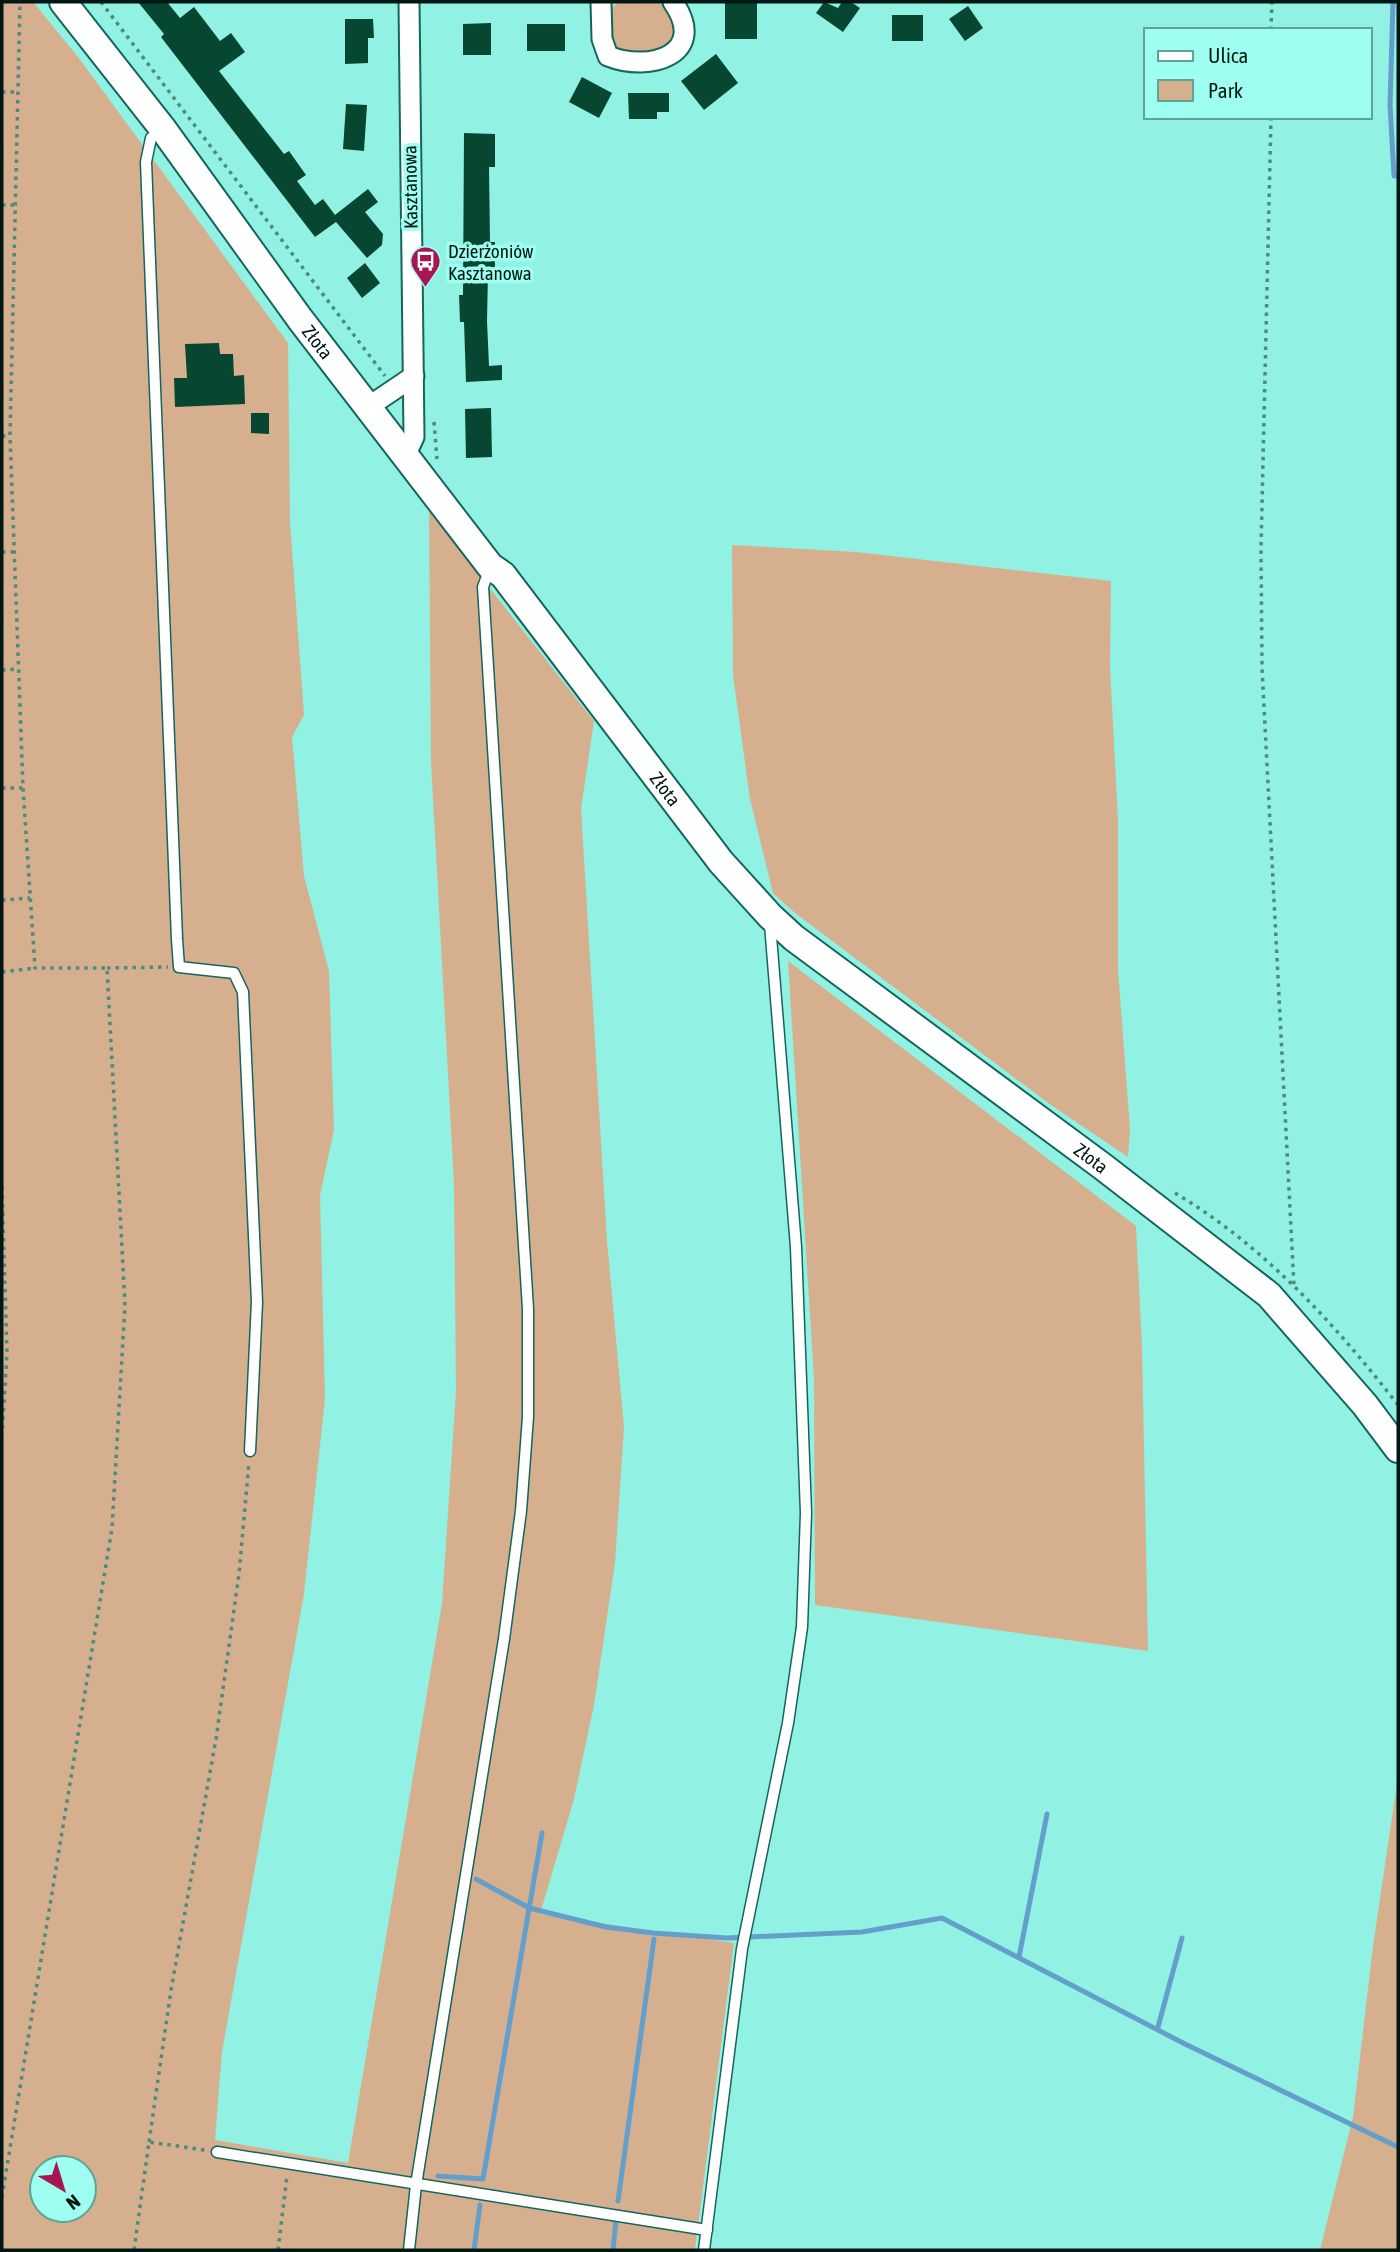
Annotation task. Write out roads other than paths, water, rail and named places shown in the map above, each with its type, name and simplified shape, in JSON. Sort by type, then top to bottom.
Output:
[{"type":"street","name":"Złota","points":[[63,2],[163,129],[368,407],[490,566],[503,575],[721,862],[770,916],[794,938],[1190,1233],[1269,1296],[1365,1405],[1398,1448]]},
{"type":"street","name":"Kasztanowa","points":[[406,454],[414,437],[409,2]]},
{"type":"street","points":[[601,2],[602,39],[608,56],[624,62],[645,63],[665,59],[680,48],[684,32],[674,2]]},
{"type":"street","points":[[368,407],[414,376]]},
{"type":"lane","points":[[163,129],[151,138],[146,162],[179,967],[234,973],[243,992],[257,1302],[250,1451]]},
{"type":"lane","points":[[409,2250],[415,2185],[504,1640],[521,1511],[528,1417],[528,1309],[483,587],[490,566]]},
{"type":"lane","points":[[704,2250],[742,1949],[788,1723],[802,1627],[806,1513],[796,1247],[770,916]]},
{"type":"lane","points":[[217,2152],[707,2230]]},
{"type":"waterway","points":[[1393,2],[1390,105],[1394,176],[1398,175]]},
{"type":"waterway","points":[[1019,1957],[1047,1814]]},
{"type":"waterway","points":[[438,2176],[483,2179],[542,1833]]},
{"type":"waterway","points":[[476,1879],[529,1908],[606,1927],[653,1933],[727,1938],[862,1932],[942,1918],[1185,2044],[1398,2147]]},
{"type":"waterway","points":[[1158,2027],[1182,1938]]},
{"type":"waterway","points":[[618,2201],[654,1939]]},
{"type":"waterway","points":[[474,2250],[480,2205]]},
{"type":"waterway","points":[[613,2250],[616,2220]]},
{"type":"place","name":"Dzierżoniów Kasztanowa","points":[[425,289]]}]
